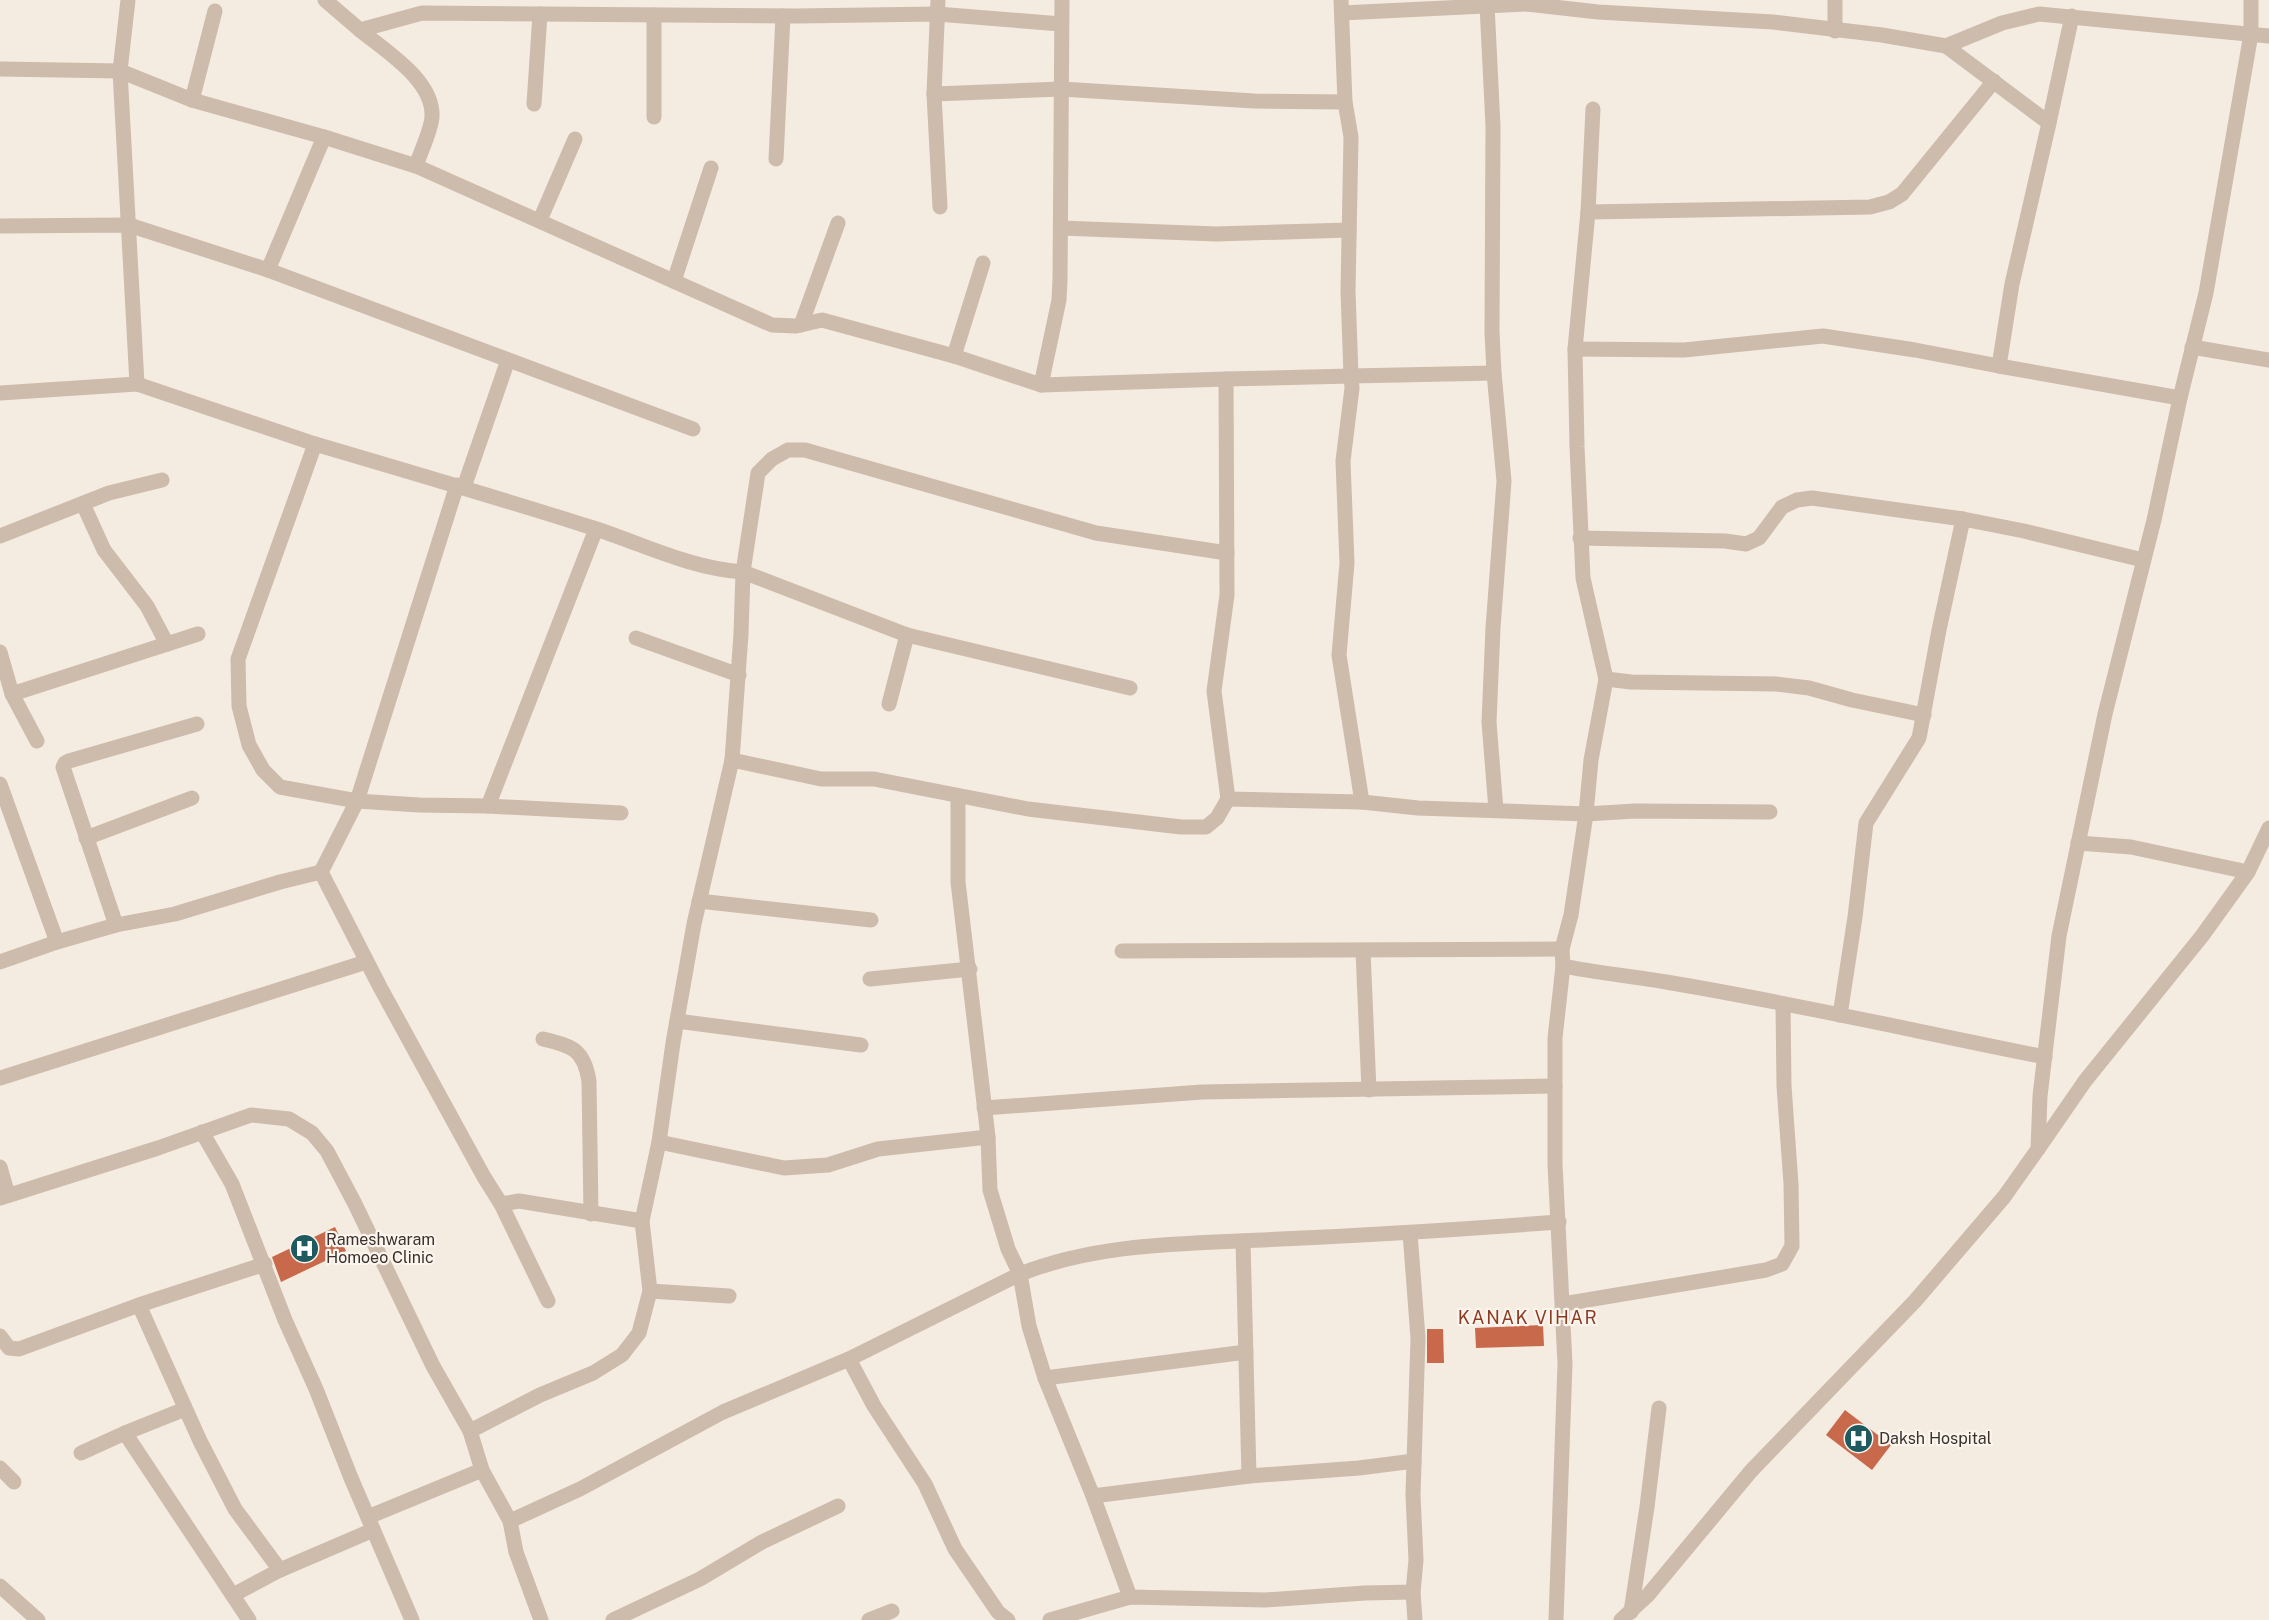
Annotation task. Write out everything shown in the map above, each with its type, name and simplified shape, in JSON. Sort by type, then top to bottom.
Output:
[{"type":"street","points":[[128,0],[120,71],[137,384]]},
{"type":"street","points":[[325,0],[419,79],[429,98],[432,117],[416,166]]},
{"type":"street","points":[[1041,385],[1059,300],[1062,0]]},
{"type":"street","points":[[1686,16],[1687,0]]},
{"type":"street","points":[[1835,0],[1835,31]]},
{"type":"street","points":[[2038,1149],[2040,1096],[2059,936],[2105,714],[2206,293],[2251,34],[2251,0]]},
{"type":"street","points":[[1362,802],[1339,654],[1347,563],[1343,461],[1352,388],[1348,291],[1351,137],[1345,102],[1342,7],[1527,4],[1598,12],[1773,22],[1882,35],[1946,46],[2049,123]]},
{"type":"street","points":[[1487,5],[1493,126],[1494,373],[1504,481],[1493,628],[1489,722],[1496,810]]},
{"type":"street","points":[[360,30],[422,13],[783,16],[938,7],[1061,24]]},
{"type":"street","points":[[938,7],[934,94],[940,207]]},
{"type":"street","points":[[192,100],[215,11]]},
{"type":"street","points":[[534,104],[540,14]]},
{"type":"street","points":[[1946,46],[2002,23],[2039,14],[2269,36]]},
{"type":"street","points":[[654,15],[654,117]]},
{"type":"street","points":[[776,159],[783,16]]},
{"type":"street","points":[[1999,366],[2015,273],[2072,16]]},
{"type":"street","points":[[0,69],[120,71],[192,100],[324,137],[416,166],[772,325],[801,325],[822,320],[954,356],[1041,385],[1494,373]]},
{"type":"street","points":[[1588,212],[1870,207],[1889,202],[1902,194],[1994,81]]},
{"type":"street","points":[[934,94],[1061,89],[1254,101],[1345,102]]},
{"type":"street","points":[[1556,1620],[1565,1364],[1555,1164],[1555,1038],[1563,966],[1562,949],[1571,915],[1586,814],[1591,760],[1606,679],[1583,578],[1575,349],[1588,212],[1593,109]]},
{"type":"street","points":[[268,270],[324,137]]},
{"type":"street","points":[[540,220],[575,139]]},
{"type":"street","points":[[674,281],[711,168]]},
{"type":"street","points":[[801,325],[838,223]]},
{"type":"street","points":[[0,226],[129,225],[268,270],[693,429]]},
{"type":"street","points":[[1061,228],[1216,234],[1349,230]]},
{"type":"street","points":[[954,356],[983,262]]},
{"type":"street","points":[[1575,349],[1684,350],[1823,336],[1915,350],[2180,398]]},
{"type":"street","points":[[2192,347],[2269,360]]},
{"type":"street","points":[[0,962],[116,925],[175,914],[321,872],[357,801],[460,486],[508,360]]},
{"type":"street","points":[[732,760],[821,779],[874,779],[1028,809],[1181,827],[1206,826],[1217,818],[1228,799],[1214,691],[1227,595],[1226,379]]},
{"type":"street","points":[[0,393],[137,384],[315,444],[596,529],[691,564],[718,570],[743,572],[907,635],[1130,688]]},
{"type":"street","points":[[315,444],[238,659],[238,706],[249,745],[263,770],[280,787],[357,801],[621,813]]},
{"type":"street","points":[[470,1431],[540,1395],[593,1373],[622,1355],[639,1333],[650,1291],[642,1221],[659,1142],[677,1021],[699,901],[732,760],[739,675],[743,572],[758,473],[772,459],[788,450],[805,450],[1096,533],[1227,553]]},
{"type":"street","points":[[0,536],[109,493],[162,480]]},
{"type":"street","points":[[1580,538],[1725,541],[1746,544],[1759,538],[1782,507],[1797,500],[1812,498],[1963,519],[2024,531],[2143,560]]},
{"type":"street","points":[[82,504],[104,550],[147,606],[167,644]]},
{"type":"street","points":[[1840,1015],[1866,823],[1919,738],[1941,619],[1963,519]]},
{"type":"street","points":[[488,806],[596,529]]},
{"type":"street","points":[[12,694],[198,634]]},
{"type":"street","points":[[889,704],[907,635]]},
{"type":"street","points":[[636,638],[739,675]]},
{"type":"street","points":[[0,652],[12,694],[37,741]]},
{"type":"street","points":[[1606,679],[1631,682],[1776,684],[1809,688],[1852,700],[1924,715]]},
{"type":"street","points":[[116,925],[64,774],[64,763],[197,724]]},
{"type":"street","points":[[0,784],[57,942]]},
{"type":"street","points":[[958,796],[958,882],[988,1137],[990,1190],[1008,1249],[1020,1274],[1029,1326],[1045,1378],[1093,1496],[1130,1597]]},
{"type":"street","points":[[86,838],[192,798]]},
{"type":"street","points":[[1228,799],[1362,802],[1418,808],[1586,814],[1635,811],[1770,812]]},
{"type":"street","points":[[1621,1620],[1648,1595],[1751,1471],[1915,1301],[2004,1197],[2085,1081],[2202,936],[2248,872],[2269,828]]},
{"type":"street","points":[[2078,843],[2131,847],[2248,872]]},
{"type":"street","points":[[321,872],[366,962],[501,1204],[548,1301]]},
{"type":"street","points":[[699,901],[871,920]]},
{"type":"street","points":[[1122,951],[1562,949]]},
{"type":"street","points":[[1363,951],[1369,1090]]},
{"type":"street","points":[[0,1078],[366,962]]},
{"type":"street","points":[[1563,966],[1783,1004],[2046,1057]]},
{"type":"street","points":[[870,979],[970,969]]},
{"type":"street","points":[[1563,1304],[1766,1270],[1782,1264],[1792,1246],[1791,1184],[1784,1086],[1783,1004]]},
{"type":"street","points":[[677,1021],[861,1045]]},
{"type":"street","points":[[543,1039],[568,1045],[580,1054],[586,1065],[589,1081],[591,1214]]},
{"type":"street","points":[[984,1108],[1202,1092],[1555,1086]]},
{"type":"street","points":[[0,1167],[4,1196],[39,1187],[252,1115],[288,1119],[312,1133],[327,1151],[433,1366],[470,1431],[482,1470],[510,1521],[516,1552],[542,1620]]},
{"type":"street","points":[[202,1132],[232,1184],[285,1320],[412,1620]]},
{"type":"street","points":[[659,1142],[784,1168],[828,1165],[878,1149],[988,1137]]},
{"type":"street","points":[[501,1204],[519,1201],[642,1221]]},
{"type":"street","points":[[510,1521],[580,1489],[723,1412],[849,1359],[1020,1274],[1046,1264],[1132,1246],[1410,1233],[1559,1222]]},
{"type":"street","points":[[1410,1233],[1418,1338],[1414,1461],[1416,1560],[1413,1592],[1415,1620]]},
{"type":"street","points":[[1243,1241],[1249,1476]]},
{"type":"street","points":[[0,1336],[9,1348],[19,1349],[139,1305],[265,1264]]},
{"type":"street","points":[[650,1291],[729,1296]]},
{"type":"street","points":[[139,1305],[185,1409],[235,1509],[280,1570]]},
{"type":"street","points":[[1045,1378],[1246,1352]]},
{"type":"street","points":[[849,1359],[874,1406],[925,1484],[956,1549],[998,1612],[1008,1620]]},
{"type":"street","points":[[1630,1614],[1659,1408]]},
{"type":"street","points":[[81,1453],[185,1409]]},
{"type":"street","points":[[124,1433],[249,1620]]},
{"type":"street","points":[[1093,1496],[1249,1476],[1359,1468],[1414,1461]]},
{"type":"street","points":[[0,1468],[14,1482]]},
{"type":"street","points":[[233,1594],[482,1470]]},
{"type":"street","points":[[613,1620],[700,1579],[762,1542],[838,1506]]},
{"type":"street","points":[[0,1586],[38,1620]]},
{"type":"street","points":[[1050,1620],[1130,1597],[1264,1600],[1413,1592]]},
{"type":"street","points":[[869,1620],[892,1611]]},
{"type":"building","points":[[335,1227],[346,1251],[281,1282],[272,1257]]},
{"type":"building","points":[[1543,1325],[1544,1346],[1476,1348],[1475,1328]]},
{"type":"building","points":[[1427,1329],[1443,1329],[1444,1363],[1427,1363]]},
{"type":"building","points":[[1845,1410],[1891,1445],[1872,1470],[1826,1435]]},
{"type":"place","name":"Rameshwaram Homoeo Clinic","points":[[305,1248]]},
{"type":"place","name":"Daksh Hospital","points":[[1858,1438]]},
{"type":"district","name":"KANAK VIHAR","points":[[1528,1317]]}]
